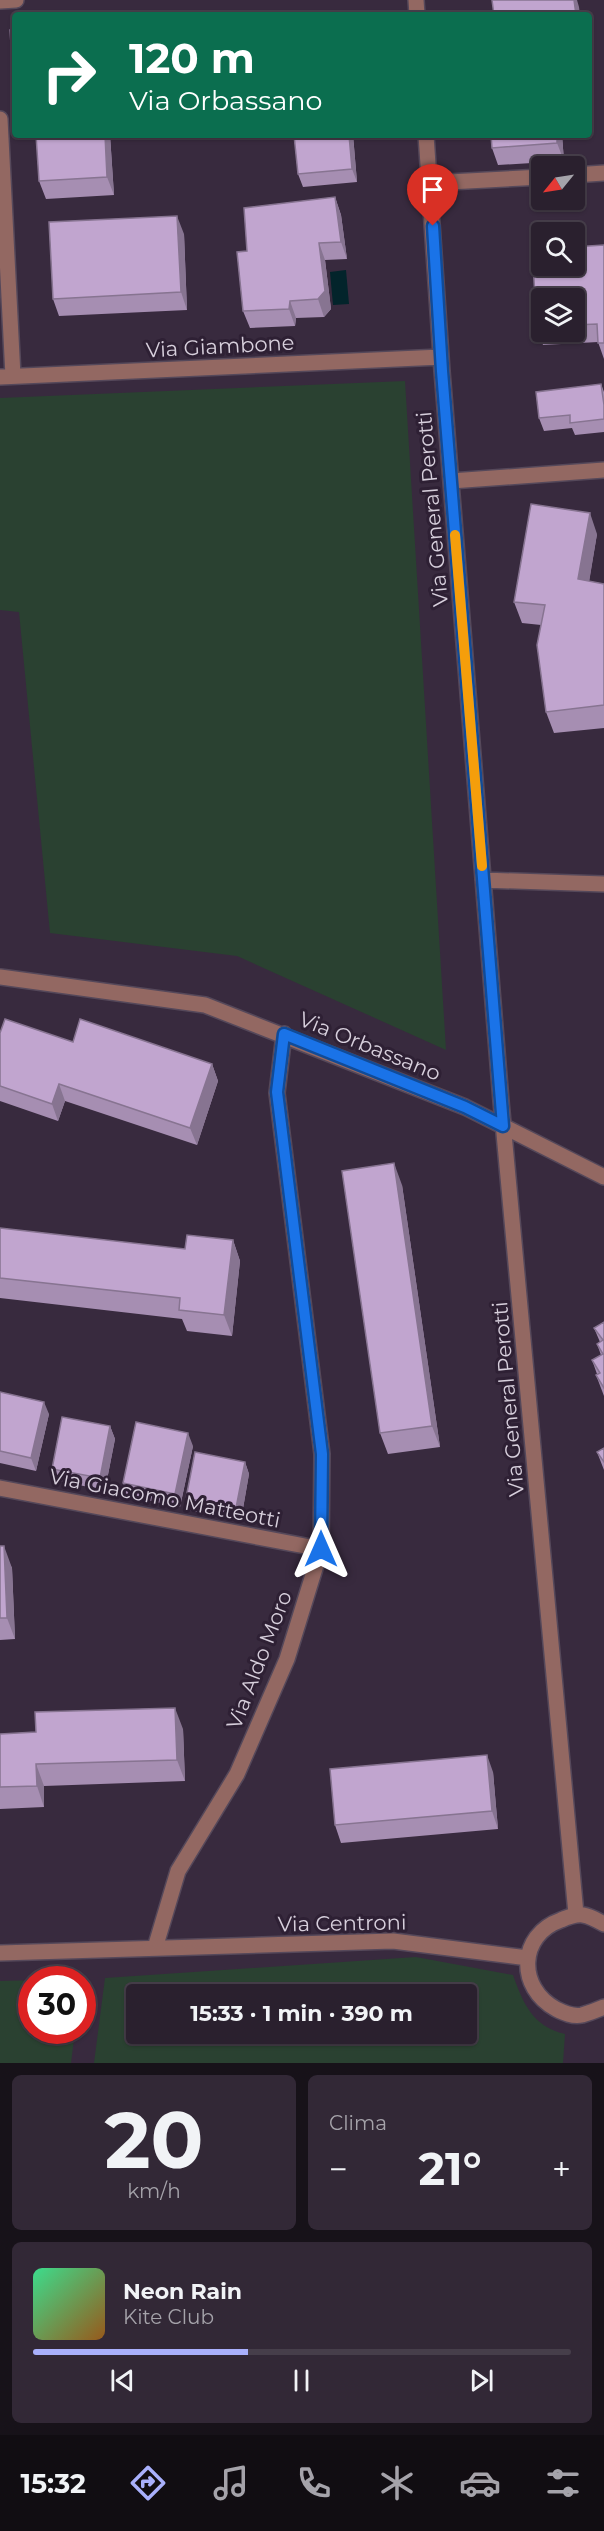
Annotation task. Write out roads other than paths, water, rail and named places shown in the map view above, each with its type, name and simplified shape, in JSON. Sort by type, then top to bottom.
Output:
[{"type":"street","points":[[0,1],[16,0]]},
{"type":"street","points":[[0,119],[6,377]]},
{"type":"street","name":"Via General Perotti","points":[[426,138],[441,357],[503,1126],[576,1914]]},
{"type":"street","points":[[585,174],[604,173]]},
{"type":"street","points":[[430,183],[531,178]]},
{"type":"street","name":"Via Giambone","points":[[6,377],[441,357]]},
{"type":"street","points":[[451,481],[604,470]]},
{"type":"street","points":[[483,880],[604,884]]},
{"type":"street","name":"Via Orbassano","points":[[0,977],[205,1005],[284,1034],[465,1107],[604,1177]]},
{"type":"street","name":"Via Aldo Moro","points":[[155,1948],[178,1871],[237,1774],[286,1659],[321,1549],[322,1454],[277,1092],[284,1034]]},
{"type":"street","name":"Via Giacomo Matteotti","points":[[0,1488],[321,1549]]},
{"type":"street","points":[[604,1924],[586,1915],[576,1914],[546,1925],[533,1941],[528,1958],[529,1977],[534,1990],[544,2003],[565,2014],[580,2016],[604,2007]]},
{"type":"street","name":"Via Centroni","points":[[155,1948],[393,1941],[528,1958]]},
{"type":"street","points":[[0,1953],[155,1948]]}]
